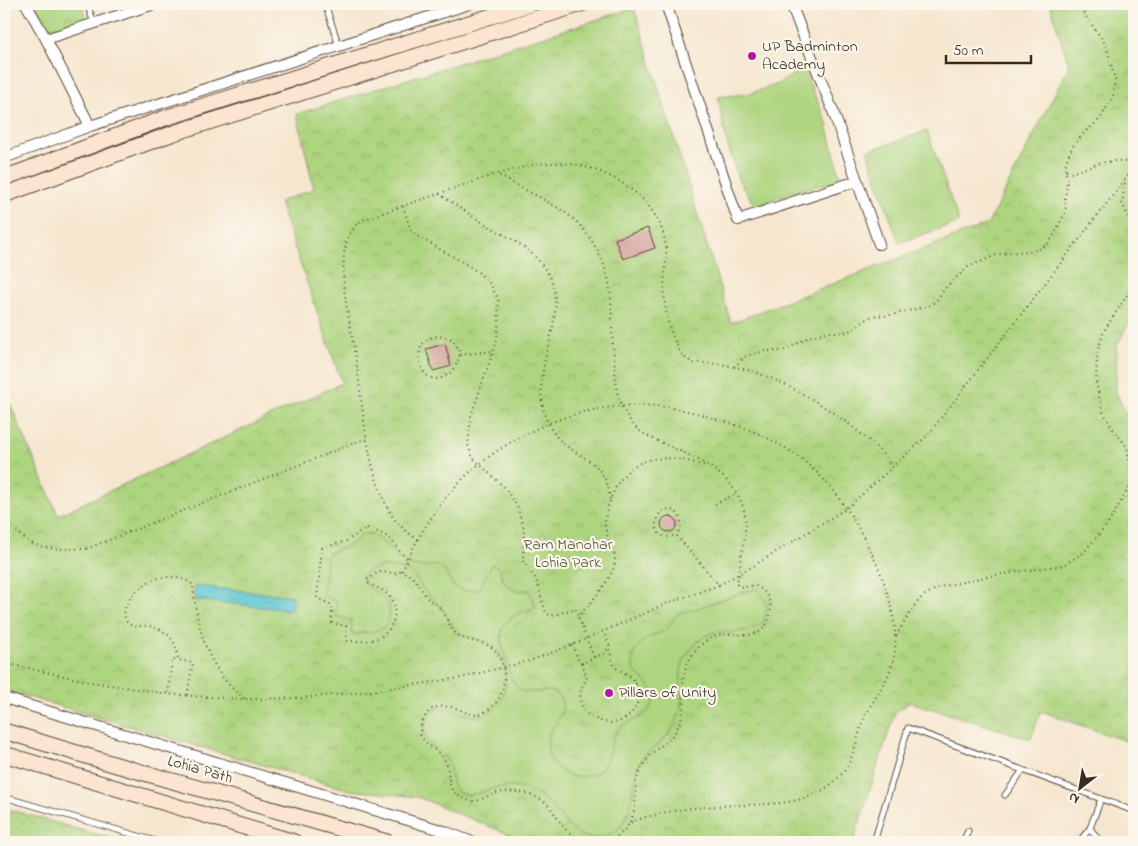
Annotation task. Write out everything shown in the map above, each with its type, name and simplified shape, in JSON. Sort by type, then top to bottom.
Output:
[{"type":"street","points":[[26,4],[46,38],[90,126]]},
{"type":"street","points":[[46,38],[94,23],[137,6],[154,4]]},
{"type":"street","points":[[4,158],[90,126],[469,4]]},
{"type":"street","points":[[5,174],[165,118],[530,4]]},
{"type":"street","points":[[9,193],[174,133],[581,4]]},
{"type":"street","points":[[666,4],[738,220],[857,180]]},
{"type":"street","points":[[792,4],[833,111],[879,244]]},
{"type":"street","points":[[4,698],[444,831],[472,842]]},
{"type":"street","name":"Lohia Path","points":[[4,731],[387,842]]},
{"type":"street","points":[[4,754],[294,842]]},
{"type":"lane","points":[[87,4],[94,23]]},
{"type":"lane","points":[[325,4],[339,46]]},
{"type":"lane","points":[[5,174],[9,193]]},
{"type":"lane","points":[[874,842],[908,728],[1134,811]]},
{"type":"lane","points":[[1005,795],[1023,770]]},
{"type":"lane","points":[[4,798],[159,842]]},
{"type":"lane","points":[[1079,842],[1090,828],[1101,799]]},
{"type":"lane","points":[[1090,828],[1100,842]]},
{"type":"lane","points":[[963,842],[968,831]]},
{"type":"path","points":[[734,367],[746,356],[765,351],[783,351],[826,332],[848,332],[870,317],[877,315],[887,316],[928,306],[936,301],[947,286],[968,267],[999,254],[1037,250],[1047,245],[1066,211],[1065,166],[1068,156],[1073,146],[1100,119],[1113,98],[1115,80],[1106,45],[1077,4]]},
{"type":"path","points":[[4,663],[91,682],[168,694],[245,699],[301,698],[372,691],[460,678],[545,656],[668,603],[719,585],[739,575],[847,508],[928,435],[1126,181],[1134,168],[1123,160],[1111,161],[1072,173],[1066,171]]},
{"type":"path","points":[[418,540],[406,532],[390,512],[377,481],[367,438],[344,283],[345,250],[350,234],[355,226],[372,216],[497,174],[536,165],[553,163],[572,164],[592,169],[611,176],[642,198],[654,214],[663,232],[666,247],[665,295],[667,323],[685,358],[692,363],[734,367],[757,373],[780,383],[844,421],[879,450],[892,467]]},
{"type":"path","points":[[497,174],[563,211],[578,223],[594,244],[601,258],[610,289],[615,379],[622,406],[637,429],[693,457],[723,476],[736,494],[744,511],[744,543],[738,569],[737,585],[747,588],[758,587],[766,595],[769,602],[769,621],[761,631],[751,635],[729,634],[713,637],[700,645],[692,655],[685,670],[683,683],[684,705],[681,720],[675,733],[669,741],[649,757],[640,770],[636,782],[634,810],[630,823],[620,835],[603,842]]},
{"type":"path","points":[[1126,181],[1122,204],[1134,227]]},
{"type":"path","points":[[439,194],[522,246],[544,268],[550,279],[556,302],[556,313],[540,380],[542,406],[548,425],[559,440],[595,464],[600,470],[607,484],[610,501]]},
{"type":"path","points":[[403,206],[411,231],[478,272],[490,284],[498,299],[497,340],[471,416],[467,440],[469,451],[480,465],[505,488],[517,506],[524,530],[523,561],[536,579],[546,613],[552,616],[575,608],[594,658]]},
{"type":"path","points":[[895,638],[915,605],[923,596],[940,587],[996,575],[1064,565],[1083,553],[1108,524],[1130,486],[1132,476],[1127,447],[1110,426],[1103,412],[1096,383],[1097,358],[1104,331],[1134,284]]},
{"type":"path","points":[[433,337],[450,339],[459,349],[460,355],[452,373],[438,379],[424,372],[418,359],[422,345],[427,339],[433,337]]},
{"type":"path","points":[[460,355],[493,351]]},
{"type":"path","points":[[402,571],[423,530],[451,491],[480,465],[522,436],[567,416],[582,412],[622,406],[654,406],[674,408],[726,421],[777,442],[802,458],[820,475],[847,508],[862,532],[883,579],[890,602],[895,638],[894,657],[890,670],[882,688],[863,720],[853,753],[839,777],[810,796],[770,805],[697,808],[654,815],[630,823]]},
{"type":"path","points":[[4,515],[23,538],[37,547],[86,549],[367,438]]},
{"type":"path","points":[[578,618],[611,573],[614,560],[605,521],[610,501],[618,484],[629,470],[640,463],[661,457],[679,458],[710,467]]},
{"type":"path","points":[[715,504],[736,494]]},
{"type":"path","points":[[670,510],[679,516],[681,525],[676,535],[666,537],[657,531],[655,527],[656,519],[662,512],[670,510]]},
{"type":"path","points":[[408,559],[383,534],[366,528],[346,541],[322,548],[317,598],[332,605],[332,623],[346,626],[347,641],[368,641],[380,638],[389,629],[394,619],[393,602],[385,593],[368,583],[367,580],[378,572],[395,573],[402,571],[414,578],[428,599],[440,608],[448,624],[456,634],[468,641],[484,644],[494,650],[500,659],[504,685],[494,705],[475,715],[442,705],[436,706],[430,709],[423,719],[420,735],[424,742],[444,758],[448,767],[450,785],[459,796],[466,800],[475,801],[493,794],[511,792],[520,792],[536,797],[550,807],[563,827],[570,833],[588,842]]},
{"type":"path","points":[[676,535],[719,585]]},
{"type":"path","points":[[178,660],[176,643],[171,636],[148,626],[134,627],[128,624],[123,615],[130,598],[151,581],[160,578],[185,579],[192,585],[196,616],[202,640],[209,657],[228,683],[245,699]]},
{"type":"path","points":[[572,645],[579,662],[582,663],[587,679],[582,686],[580,696],[587,714],[603,722],[613,723],[624,719],[633,710],[640,694],[638,686],[632,678],[616,667],[604,632]]},
{"type":"path","points":[[582,663],[605,653],[609,649]]},
{"type":"path","points":[[168,694],[172,660],[178,660],[193,663],[187,695]]},
{"type":"green space","points":[[35,4],[81,4],[88,20],[50,32]]},
{"type":"green space","name":"Ram Manohar Lohia Park","points":[[1050,4],[1134,4],[1134,313],[1117,345],[1116,392],[1134,432],[1134,744],[1041,711],[1031,739],[910,702],[895,713],[853,842],[527,842],[418,797],[349,790],[4,690],[4,390],[58,515],[342,383],[279,202],[314,189],[297,114],[634,8],[731,323],[988,224],[1069,66]]},
{"type":"green space","points":[[803,69],[826,120],[841,181],[787,194],[756,208],[738,179],[726,139],[718,97],[748,94],[776,85]]},
{"type":"green space","points":[[927,131],[959,222],[899,243],[867,151]]},
{"type":"green space","points":[[371,534],[406,563],[423,567],[436,565],[444,570],[454,587],[465,591],[479,589],[492,564],[500,569],[503,579],[509,587],[523,591],[529,590],[536,607],[513,616],[507,621],[501,635],[504,654],[512,679],[519,689],[530,692],[553,692],[558,694],[561,699],[563,709],[550,733],[548,748],[550,758],[556,767],[571,776],[585,776],[601,770],[617,731],[626,724],[643,716],[651,707],[652,691],[647,682],[636,673],[633,667],[634,654],[643,642],[669,627],[679,614],[756,588],[765,601],[766,613],[763,623],[758,626],[741,631],[711,633],[700,640],[689,652],[682,667],[679,714],[666,737],[645,754],[641,760],[630,804],[623,823],[615,831],[604,837],[593,838],[583,836],[568,825],[548,802],[526,789],[504,787],[469,795],[460,793],[453,786],[450,767],[446,758],[428,743],[426,739],[423,731],[425,722],[432,711],[440,708],[450,709],[473,717],[486,715],[493,710],[499,704],[503,695],[506,675],[504,665],[496,648],[485,641],[463,635],[455,629],[443,610],[424,590],[415,576],[400,569],[378,567],[371,569],[362,576],[363,582],[386,600],[390,611],[384,628],[371,632],[352,634],[351,620],[336,616],[337,602],[323,595],[327,554],[350,545],[362,535]]},
{"type":"green space","points":[[4,808],[123,842],[4,842]]},
{"type":"water","points":[[195,586],[293,596],[291,610],[194,600]]},
{"type":"building","points":[[648,228],[655,248],[623,259],[615,239]]},
{"type":"building","points":[[445,344],[451,366],[433,371],[426,349]]},
{"type":"building","points":[[669,516],[675,518],[677,524],[675,530],[669,532],[663,530],[661,524],[663,518]]},
{"type":"place","name":"UP Badminton Academy","points":[[752,56]]},
{"type":"place","name":"Pillars of Unity","points":[[609,693]]}]
